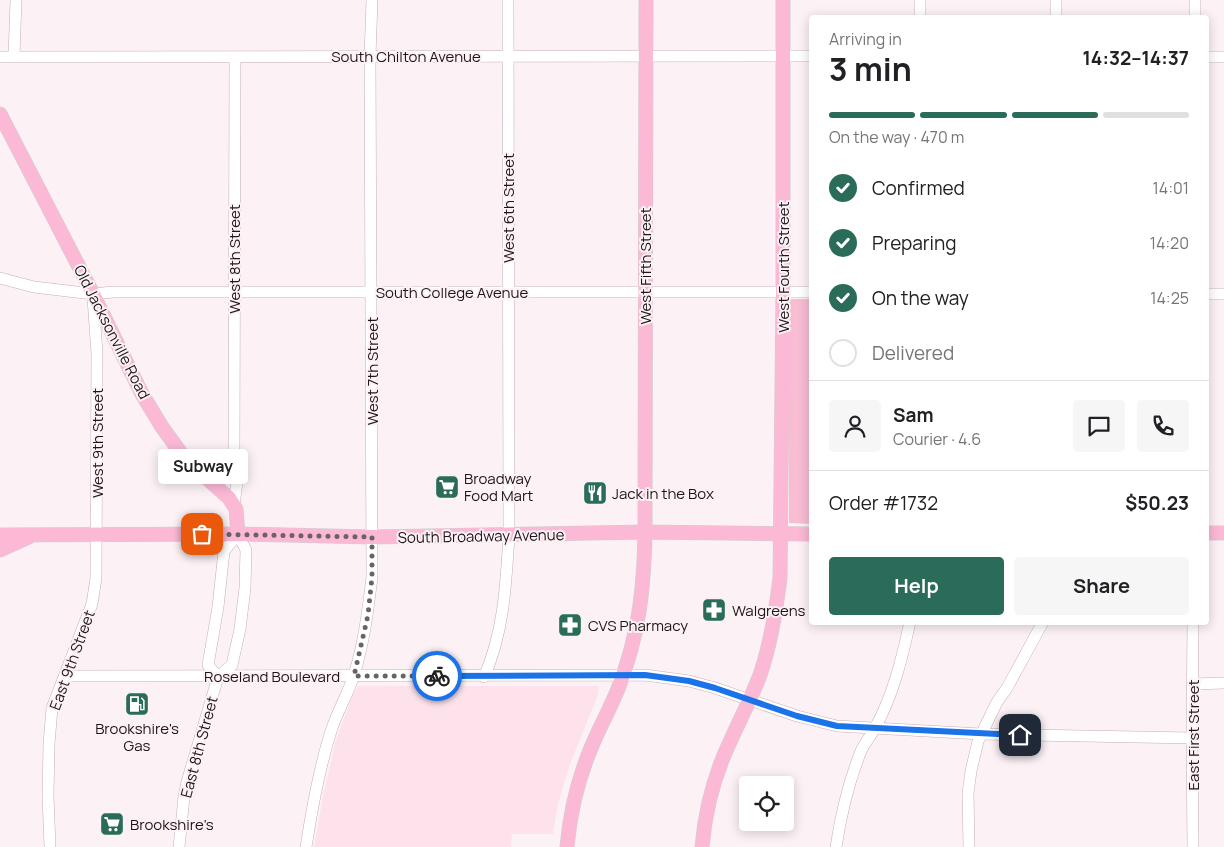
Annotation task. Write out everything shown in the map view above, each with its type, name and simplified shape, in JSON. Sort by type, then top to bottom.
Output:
[{"type":"main road","name":"West Fifth Street","points":[[566,847],[570,821],[582,772],[623,675],[642,600],[645,532],[646,0]]},
{"type":"main road","name":"West Fourth Street","points":[[702,847],[709,806],[723,757],[750,700],[764,663],[771,636],[780,578],[783,292],[783,0]]},
{"type":"main road","name":"Old Jacksonville Road","points":[[0,114],[93,294],[142,394],[162,427],[186,460],[229,498],[234,505]]},
{"type":"main road","points":[[234,505],[238,534]]},
{"type":"main road","name":"South Broadway Avenue","points":[[0,535],[238,534],[372,537],[645,532],[809,534]]},
{"type":"main road","points":[[1209,533],[1224,533]]},
{"type":"main road","points":[[0,550],[34,534]]},
{"type":"street","points":[[14,56],[16,0]]},
{"type":"street","name":"West 7th Street","points":[[306,847],[317,780],[331,730],[354,676],[368,615],[372,577],[370,56],[372,0]]},
{"type":"street","name":"West 6th Street","points":[[484,677],[494,655],[503,608],[509,535],[508,0]]},
{"type":"street","points":[[920,0],[920,15]]},
{"type":"street","points":[[1056,0],[1056,15]]},
{"type":"street","points":[[1194,0],[1195,15]]},
{"type":"street","name":"South Chilton Avenue","points":[[0,57],[809,56]]},
{"type":"street","name":"West 8th Street","points":[[234,505],[237,482],[234,462],[233,292],[235,57]]},
{"type":"street","points":[[1209,57],[1224,57]]},
{"type":"street","name":"South College Avenue","points":[[0,278],[34,287],[93,294],[113,292],[809,292]]},
{"type":"street","name":"West 9th Street","points":[[93,294],[97,353],[96,534]]},
{"type":"street","points":[[1209,294],[1224,294]]},
{"type":"street","points":[[97,353],[102,340],[112,334]]},
{"type":"street","points":[[212,483],[223,478],[234,462]]},
{"type":"street","name":"East 9th Street","points":[[50,847],[48,796],[52,708],[92,604],[96,578],[96,534]]},
{"type":"street","name":"East 8th Street","points":[[179,847],[186,790],[218,677],[232,665],[240,629],[245,588],[246,550],[238,534],[224,551],[218,607],[208,664],[218,677]]},
{"type":"street","points":[[836,847],[841,818],[852,778],[862,749],[875,728],[898,670],[909,625]]},
{"type":"street","points":[[969,847],[968,793],[978,741],[997,702],[1041,625]]},
{"type":"street","name":"East First Street","points":[[1193,847],[1194,625]]},
{"type":"street","name":"Roseland Boulevard","points":[[65,676],[484,677],[645,675],[689,681],[797,716],[837,726],[981,734],[1192,738]]},
{"type":"street","points":[[1194,684],[1224,684]]},
{"type":"shaded area","points":[[789,299],[809,299],[809,524],[789,523]]},
{"type":"shaded area","points":[[358,686],[599,686],[598,695],[570,764],[558,804],[553,834],[512,834],[511,847],[314,847],[336,740],[353,694]]},
{"type":"way so far","points":[[202,534],[372,537],[372,577],[368,615],[354,676],[437,676]]},
{"type":"place","name":"Broadway Food Mart","points":[[447,487]]},
{"type":"place","name":"Jack in the Box","points":[[595,493]]},
{"type":"place","name":"Subway","points":[[202,534]]},
{"type":"place","name":"Walgreens","points":[[714,610]]},
{"type":"place","name":"CVS Pharmacy","points":[[570,625]]},
{"type":"place","name":"Brookshire's Gas","points":[[137,704]]},
{"type":"place","name":"Brookshire's","points":[[112,824]]},
{"type":"route","points":[[437,676],[645,675],[689,681],[797,716],[837,726],[1020,735]]}]
